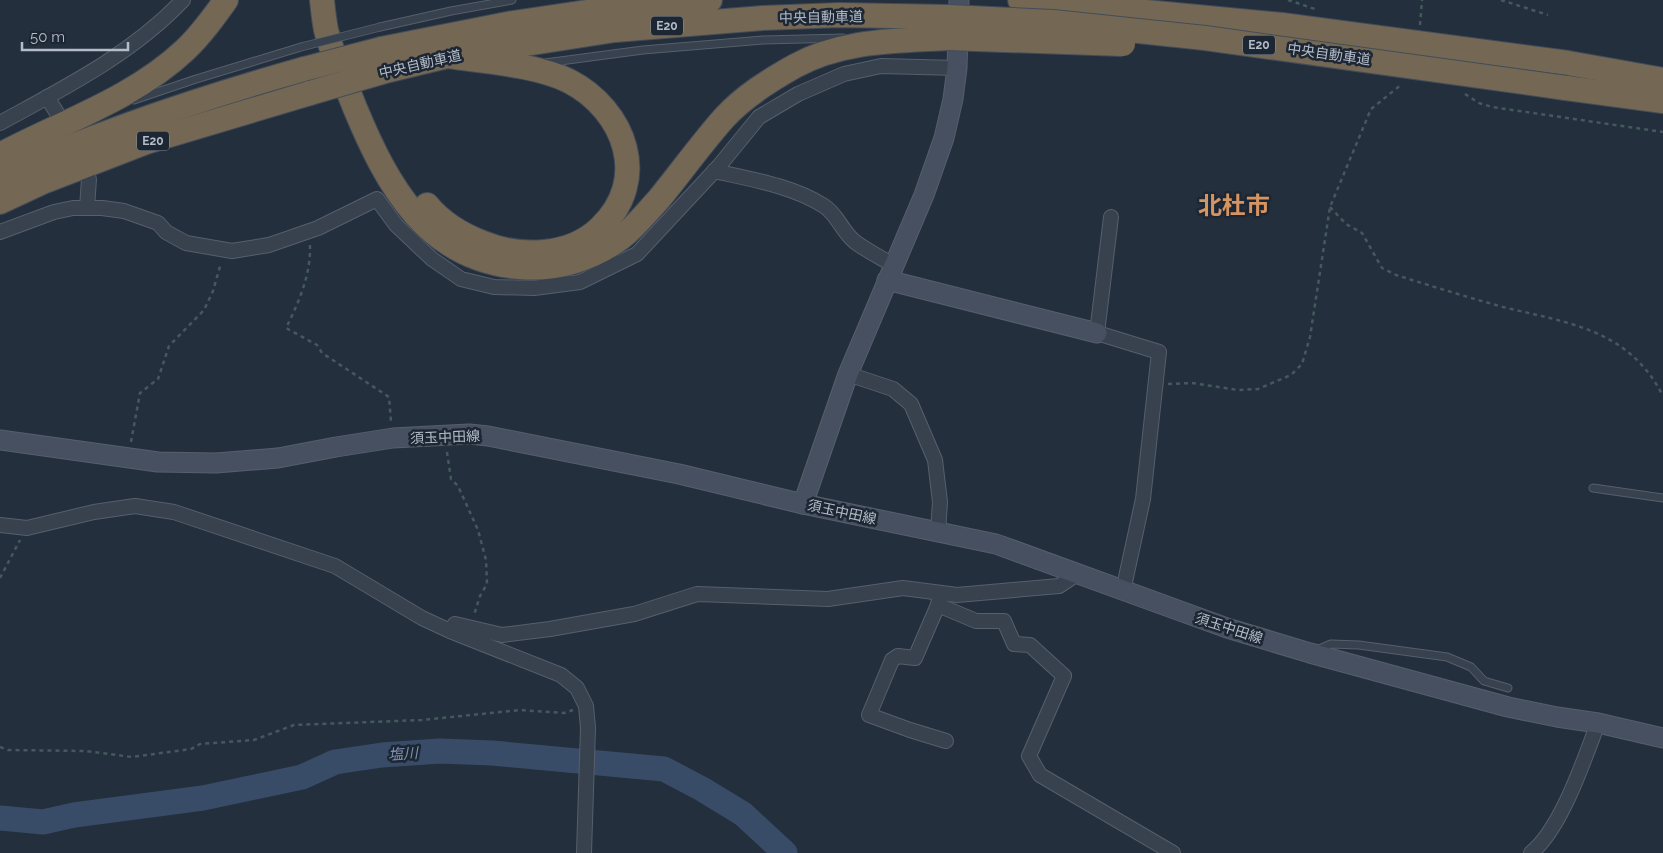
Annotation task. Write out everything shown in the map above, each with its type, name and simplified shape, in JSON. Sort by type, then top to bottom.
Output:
[{"type":"highway","points":[[0,155],[59,119],[120,96],[154,75],[184,51],[205,29],[226,0]]},
{"type":"highway","points":[[322,0],[326,30],[339,70],[383,169],[404,202],[424,225],[455,248],[485,261],[506,266],[545,268],[568,264],[586,258],[606,248],[623,236],[643,218],[720,122],[747,97],[797,65],[819,55],[852,45],[876,42],[952,18]]},
{"type":"highway","points":[[336,0],[341,27],[382,134],[397,165],[434,214],[453,228],[476,240],[502,249],[528,253],[571,246],[600,228],[613,212],[623,195],[627,180],[628,162],[623,139],[614,120],[602,106],[587,93],[568,81],[550,74],[447,56]]},
{"type":"highway","name":"中央自動車道","points":[[0,177],[36,161],[302,58],[383,49],[513,23],[615,8],[710,0]]},
{"type":"highway","name":"中央自動車道","points":[[1020,0],[1282,25],[1568,63],[1663,80]]},
{"type":"highway","name":"中央自動車道","points":[[0,202],[44,181],[146,142],[310,93],[383,49],[447,56],[615,30],[763,18],[840,15],[1053,22],[1278,47],[1663,101]]},
{"type":"main road","points":[[803,504],[848,374],[924,195],[944,138],[953,99],[957,68],[952,18]]},
{"type":"main road","points":[[890,272],[1097,333]]},
{"type":"main road","name":"須玉中田線","points":[[0,440],[158,462],[216,463],[278,458],[393,438],[469,434],[488,436],[678,474],[803,504],[996,544],[1227,628],[1310,653],[1508,707],[1598,723],[1663,738]]},
{"type":"street","points":[[0,123],[48,97],[140,40],[183,0]]},
{"type":"street","points":[[0,232],[54,212],[72,208],[102,208],[124,212],[158,223],[166,232],[186,243],[232,251],[269,245],[310,231],[377,199],[396,225],[432,260],[461,279],[494,287],[514,288],[534,288],[580,282],[637,254],[714,171],[759,117],[798,94],[844,74],[881,66],[957,68]]},
{"type":"street","points":[[48,97],[59,119]]},
{"type":"street","points":[[714,171],[764,182],[808,197],[826,206],[854,241],[890,272]]},
{"type":"street","points":[[87,208],[89,179]]},
{"type":"street","points":[[1112,217],[1097,333],[1159,352],[1144,499],[1123,591]]},
{"type":"street","points":[[848,374],[893,389],[911,404],[935,460],[940,502],[938,532]]},
{"type":"street","points":[[0,525],[27,528],[94,512],[135,506],[174,512],[335,566],[422,618],[561,675],[577,688],[586,706],[588,728],[584,852]]},
{"type":"street","points":[[939,599],[1060,586],[1077,574]]},
{"type":"street","points":[[450,631],[455,624],[502,635],[550,629],[634,614],[697,594],[828,599],[903,588],[939,599],[976,621],[1004,621],[1014,644],[1030,645],[1064,676],[1030,756],[1040,775],[1173,853]]},
{"type":"street","points":[[939,599],[915,658],[898,656],[892,660],[869,715],[946,741]]},
{"type":"street","points":[[1531,853],[1547,838],[1554,825],[1577,776],[1598,723]]},
{"type":"lane","points":[[383,49],[451,11],[512,0]]},
{"type":"lane","points":[[518,67],[643,50],[763,40],[850,38],[876,42]]},
{"type":"lane","points":[[59,119],[193,80],[302,58]]},
{"type":"lane","points":[[1593,488],[1663,498]]},
{"type":"lane","points":[[1310,653],[1331,644],[1359,645],[1448,656],[1471,667],[1484,681],[1508,688]]},
{"type":"path","points":[[1501,0],[1548,15]]},
{"type":"path","points":[[1156,386],[1172,383],[1192,383],[1238,390],[1258,389],[1291,375],[1302,364],[1310,337],[1330,207],[1371,109],[1405,82]]},
{"type":"path","points":[[1460,91],[1479,103],[1492,107],[1663,132]]},
{"type":"path","points":[[1330,207],[1346,224],[1362,233],[1382,268],[1396,275],[1605,336],[1626,349],[1644,366],[1655,379],[1663,396]]},
{"type":"path","points":[[310,231],[310,259],[306,280],[296,308],[286,328],[317,345],[322,353],[389,397],[393,438]]},
{"type":"path","points":[[129,458],[140,393],[158,379],[169,346],[204,310],[213,291],[226,250]]},
{"type":"path","points":[[446,435],[451,479],[458,486],[478,530],[486,560],[487,584],[480,596],[473,620]]},
{"type":"path","points":[[0,578],[27,528]]},
{"type":"path","points":[[0,747],[8,750],[85,751],[132,757],[191,749],[200,744],[254,740],[294,725],[422,720],[520,710],[564,713],[586,706]]},
{"type":"waterway","name":"塩川","points":[[0,818],[43,822],[74,815],[203,798],[302,777],[335,762],[382,755],[440,751],[492,753],[664,769],[743,814],[785,853]]},
{"type":"district","name":"北杜市","points":[[1234,205]]}]
